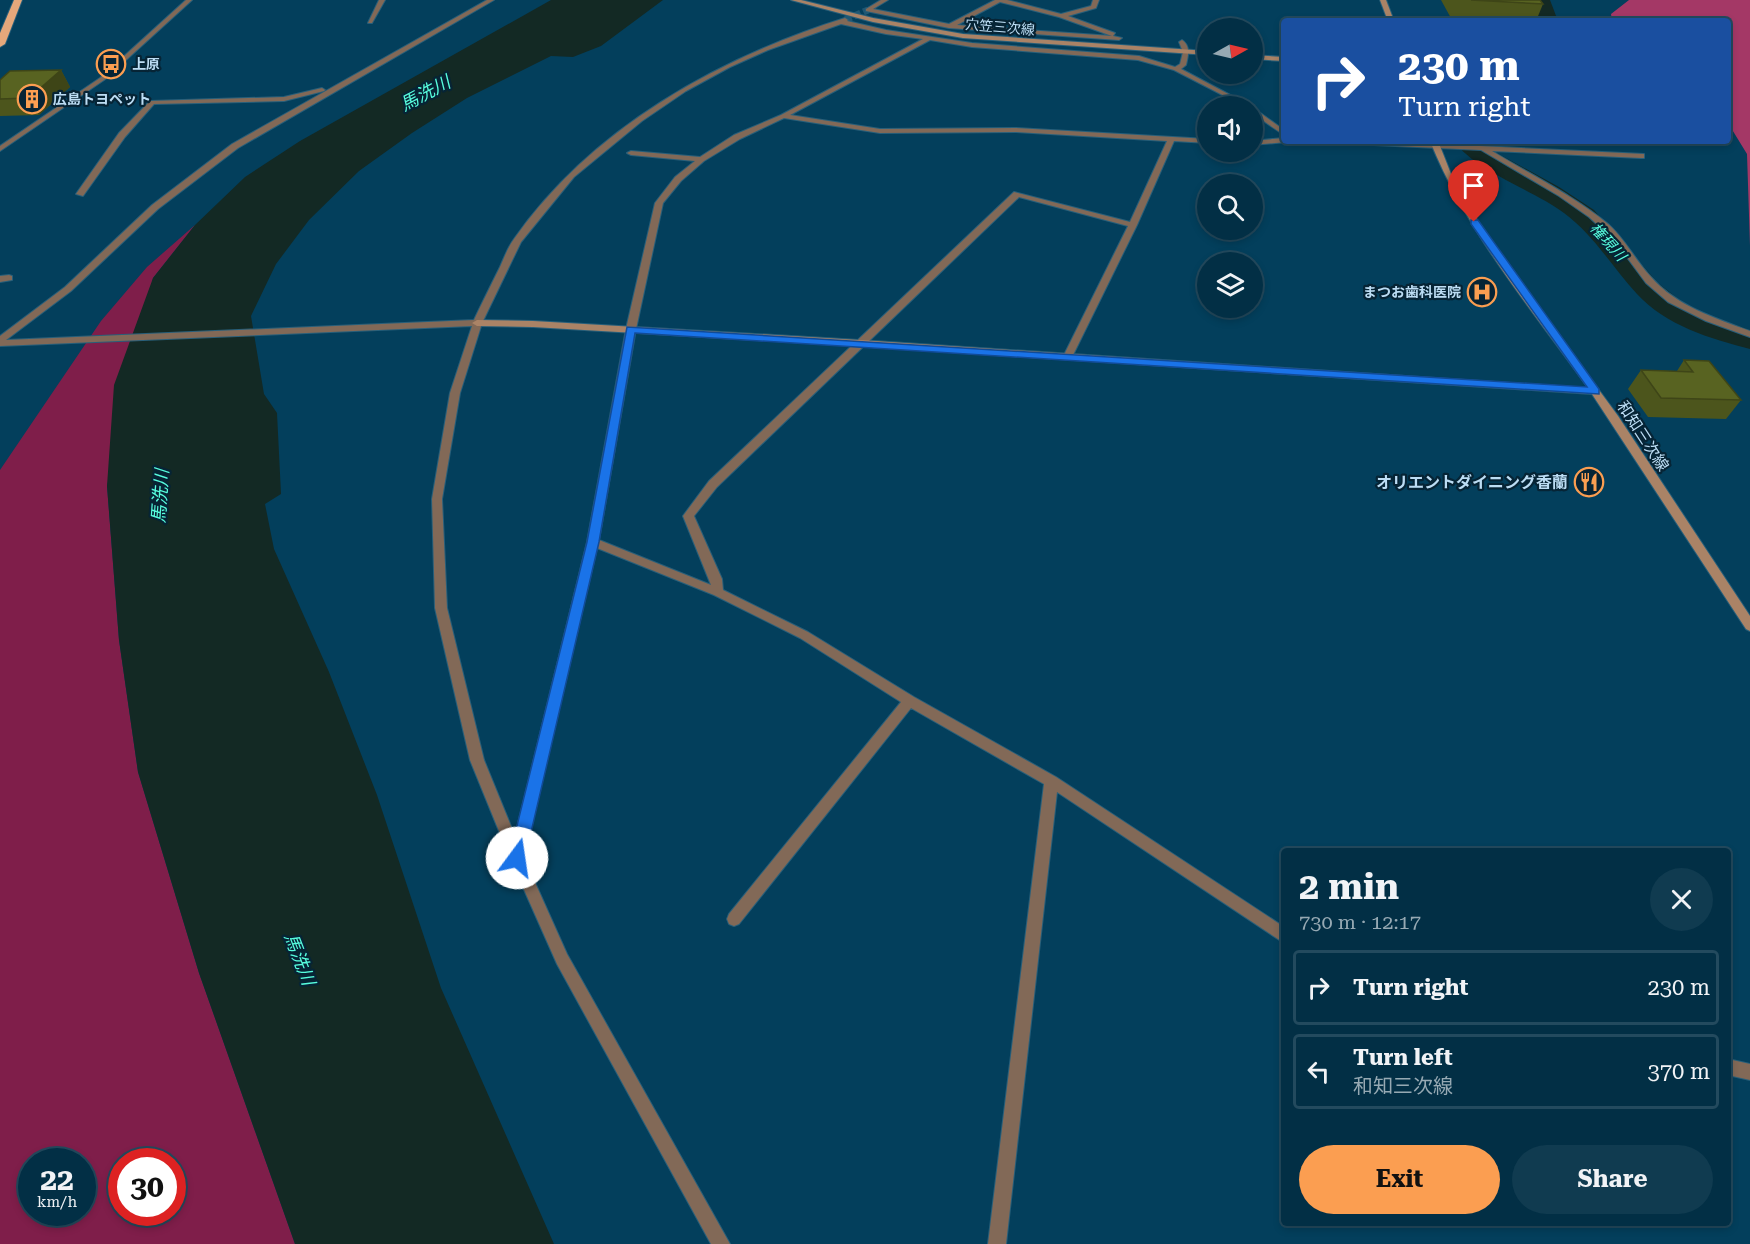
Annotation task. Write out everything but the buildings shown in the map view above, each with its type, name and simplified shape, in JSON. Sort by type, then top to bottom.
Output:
[{"type":"highway","points":[[0,44],[18,0]]},
{"type":"main road","name":"穴笠三次線","points":[[794,0],[889,24],[963,36],[1197,52]]},
{"type":"main road","points":[[1383,0],[1390,18]]},
{"type":"main road","points":[[1263,58],[1281,59]]},
{"type":"main road","name":"和知三次線","points":[[1435,144],[1460,196],[1482,234],[1595,391],[1750,626]]},
{"type":"main road","points":[[477,323],[631,329],[1595,391]]},
{"type":"street","points":[[0,149],[102,79],[189,0]]},
{"type":"street","points":[[370,22],[382,0]]},
{"type":"street","points":[[0,341],[68,289],[154,207],[235,146],[490,0]]},
{"type":"street","points":[[885,0],[868,10],[950,26],[1119,38],[1102,29],[1061,16],[999,0],[950,26]]},
{"type":"street","points":[[1061,16],[1095,7],[1096,0]]},
{"type":"street","points":[[721,1244],[562,959],[477,760],[441,608],[437,499],[456,393],[477,323],[517,241],[571,175],[640,120],[684,90],[766,49],[843,21],[928,39],[972,45],[1139,58],[1176,69],[1229,96]]},
{"type":"street","points":[[517,858],[593,542],[631,329],[659,203],[678,179],[701,159],[737,137],[783,116],[928,39]]},
{"type":"street","points":[[1176,69],[1183,65],[1186,52],[1182,42]]},
{"type":"street","points":[[80,194],[122,135],[152,102],[284,99],[322,90]]},
{"type":"street","points":[[783,116],[880,131],[1016,130],[1197,140]]},
{"type":"street","points":[[1263,117],[1281,131]]},
{"type":"street","points":[[1068,357],[1133,225],[1171,139]]},
{"type":"street","points":[[1263,142],[1281,140]]},
{"type":"street","points":[[1435,144],[1457,148],[1641,156]]},
{"type":"street","points":[[1479,148],[1574,202],[1600,222],[1649,281],[1667,298],[1706,317],[1750,334]]},
{"type":"street","points":[[631,153],[701,159]]},
{"type":"street","points":[[718,592],[716,579],[688,516],[712,484],[1017,194],[1133,225]]},
{"type":"street","points":[[0,341],[477,323]]},
{"type":"street","points":[[593,542],[718,592],[804,635],[909,700],[1051,781],[1281,934]]},
{"type":"street","points":[[734,919],[909,700]]},
{"type":"street","points":[[997,1244],[1051,781]]},
{"type":"street","points":[[1731,1068],[1750,1072]]},
{"type":"shaded area","points":[[1629,0],[1750,0],[1750,246],[1747,154],[1731,128],[1731,18],[1612,18],[1611,14]]},
{"type":"shaded area","points":[[195,225],[153,278],[107,486],[119,640],[138,772],[199,973],[295,1244],[0,1244],[0,470],[101,321],[147,267]]},
{"type":"water","name":"馬洗川","points":[[551,0],[663,0],[601,46],[573,57],[551,56],[467,98],[412,133],[359,171],[309,220],[276,264],[251,316],[264,394],[277,413],[281,494],[265,504],[274,549],[329,672],[377,795],[441,988],[554,1244],[295,1244],[199,973],[138,772],[119,640],[107,486],[114,385],[153,278],[195,225],[245,177],[300,141]]},
{"type":"waterway","name":"権現川","points":[[1540,0],[1547,18]]},
{"type":"waterway","name":"権現川","points":[[1469,144],[1477,152],[1550,192],[1584,216],[1658,299],[1682,314],[1750,340]]},
{"type":"tunnel","points":[[845,20],[868,10]]},
{"type":"place","name":"上原","points":[[111,64]]},
{"type":"place","name":"広島トヨペット","points":[[32,99]]},
{"type":"place","name":"まつお歯科医院","points":[[1482,292]]},
{"type":"place","name":"オリエントダイニング香蘭","points":[[1589,482]]},
{"type":"route","points":[[517,858],[593,542],[631,329],[1595,391],[1474,222]]}]
